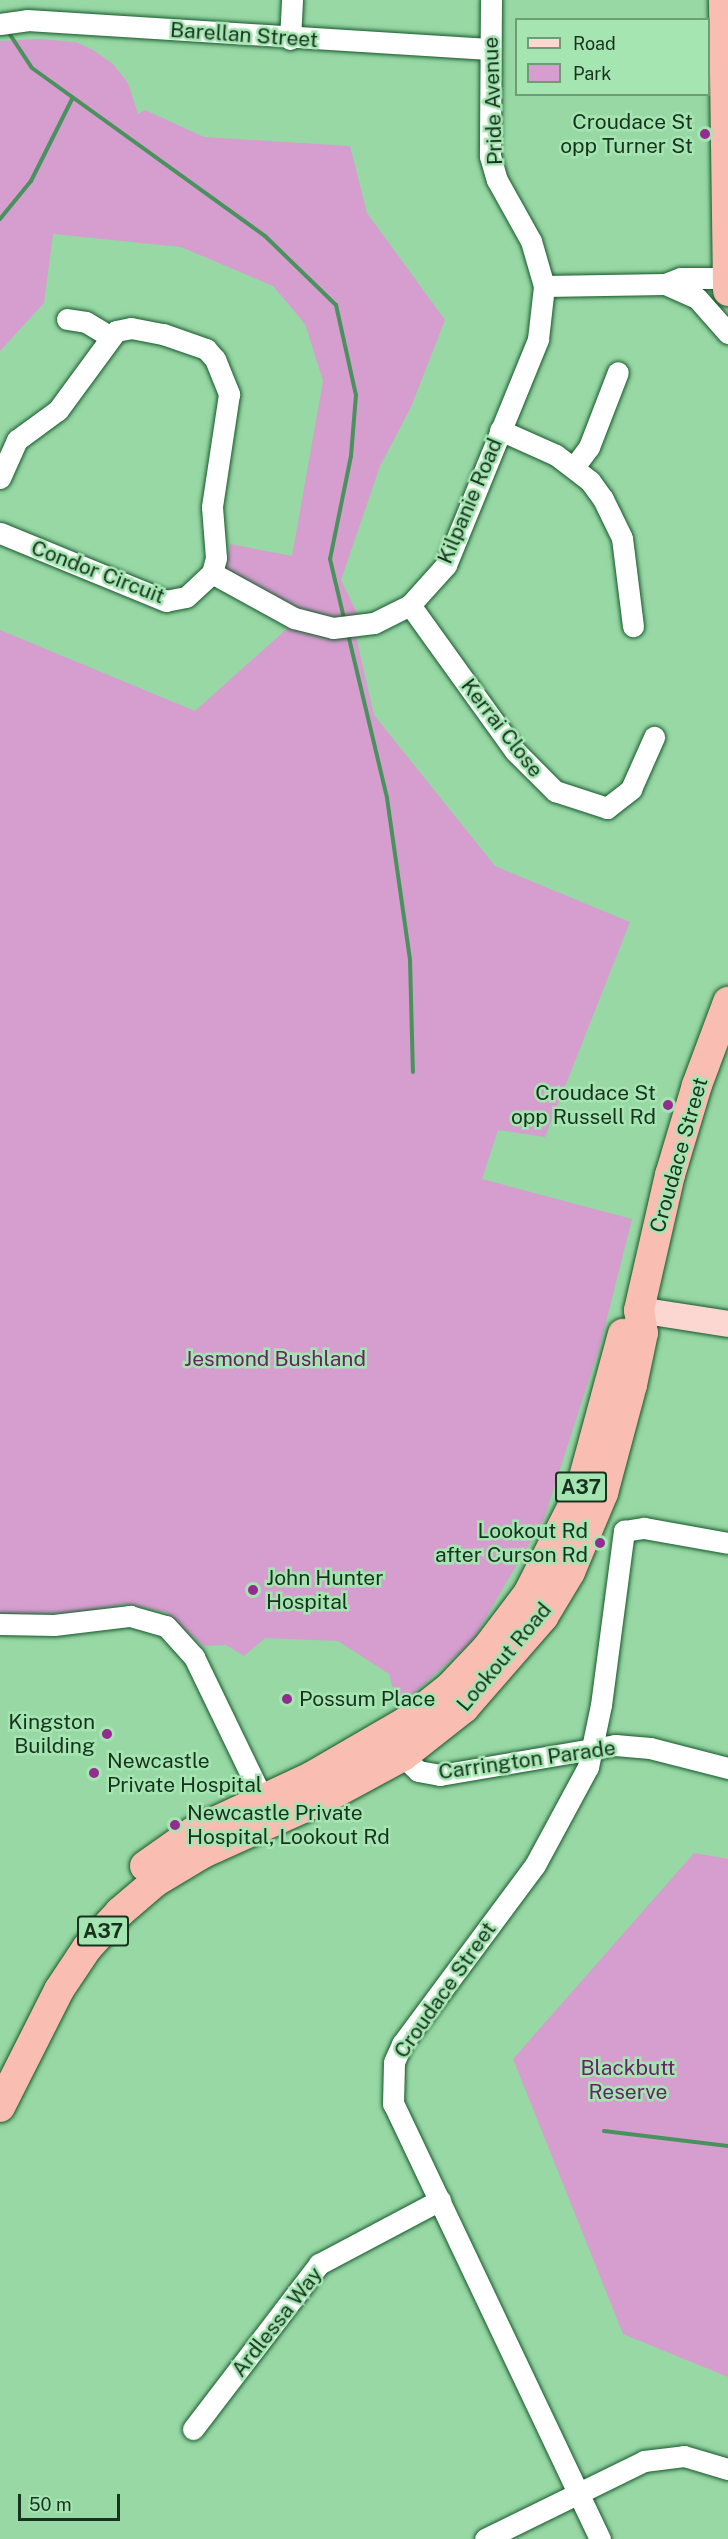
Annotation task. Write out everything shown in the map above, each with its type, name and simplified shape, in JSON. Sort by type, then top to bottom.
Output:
[{"type":"highway","points":[[724,0],[728,291]]},
{"type":"highway","name":"Croudace Street","points":[[639,1310],[670,1175],[697,1085],[728,1002]]},
{"type":"highway","name":"Lookout Road","points":[[0,2069],[44,1982],[105,1901],[145,1866],[193,1833],[268,1810],[403,1756],[464,1708],[543,1617],[570,1572],[603,1493],[643,1333],[639,1310]]},
{"type":"highway","name":"Lookout Road","points":[[0,2107],[59,1990],[87,1947],[120,1912],[155,1882],[406,1722],[450,1687],[521,1604],[554,1550],[580,1492],[624,1327],[639,1310]]},
{"type":"main road","points":[[639,1310],[728,1324]]},
{"type":"main road","points":[[638,1351],[662,1329],[690,1319]]},
{"type":"street","points":[[290,39],[292,0]]},
{"type":"street","name":"Pride Avenue","points":[[490,0],[489,49],[493,168],[531,241],[544,286]]},
{"type":"street","name":"Barellan Street","points":[[0,24],[27,20],[56,21],[290,39],[489,49]]},
{"type":"street","points":[[544,286],[665,284],[681,278],[728,278]]},
{"type":"street","points":[[665,284],[697,298],[728,333]]},
{"type":"street","name":"Kilpanie Road","points":[[212,573],[294,618],[333,628],[374,623],[410,605],[446,565],[537,339],[544,286]]},
{"type":"street","points":[[67,319],[86,322],[109,336]]},
{"type":"street","points":[[0,478],[16,440],[58,410],[109,336],[130,328],[164,334],[206,349],[227,385],[229,402],[212,507],[216,548],[212,573]]},
{"type":"street","points":[[574,467],[589,447],[618,372]]},
{"type":"street","points":[[500,430],[574,467],[603,499],[622,538],[633,626]]},
{"type":"street","name":"Condor Circuit","points":[[0,533],[166,601],[186,597],[212,573]]},
{"type":"street","name":"Kerrai Close","points":[[410,605],[515,752],[555,791],[607,808],[631,789],[654,737]]},
{"type":"street","name":"Croudace Street","points":[[600,2539],[393,2104],[394,2062],[402,2044],[552,1838],[584,1777],[592,1747],[624,1532],[644,1528],[728,1543]]},
{"type":"street","points":[[0,1624],[54,1624],[130,1616],[166,1626],[194,1657],[268,1810]]},
{"type":"street","name":"Carrington Parade","points":[[403,1756],[418,1771],[440,1775],[592,1747],[650,1748],[728,1768]]},
{"type":"street","name":"Ardlessa Way","points":[[193,2429],[319,2264],[440,2200]]},
{"type":"street","points":[[485,2539],[644,2461],[684,2456],[728,2469]]},
{"type":"green space","points":[[39,39],[76,42],[93,50],[113,64],[128,83],[138,114],[145,110],[204,137],[350,146],[367,213],[445,320],[411,407],[380,466],[341,580],[360,619],[321,621],[224,574],[230,544],[292,556],[323,381],[305,324],[273,286],[181,247],[53,234],[44,303],[0,351],[0,41]]},
{"type":"green space","name":"Jesmond Bushland","points":[[291,625],[355,632],[374,715],[495,866],[630,922],[545,1137],[498,1130],[482,1179],[632,1219],[601,1342],[544,1519],[472,1641],[398,1707],[389,1674],[338,1641],[265,1638],[244,1656],[226,1645],[203,1646],[166,1612],[125,1604],[75,1613],[0,1615],[0,630],[195,711]]},
{"type":"green space","name":"Blackbutt Reserve","points":[[694,1853],[728,1859],[728,2377],[623,2334],[513,2059]]},
{"type":"waterway","points":[[7,30],[32,68],[265,236],[336,305],[356,395],[351,456],[330,559],[344,618]]},
{"type":"waterway","points":[[0,219],[31,181],[72,99]]},
{"type":"waterway","points":[[348,634],[387,798],[410,960],[413,1072]]},
{"type":"waterway","points":[[604,2131],[728,2146]]},
{"type":"place","name":"Croudace St opp Turner St","points":[[705,134]]},
{"type":"place","name":"Croudace St opp Russell Rd","points":[[668,1105]]},
{"type":"place","name":"Lookout Rd after Curson Rd","points":[[600,1543]]},
{"type":"place","name":"John Hunter Hospital","points":[[253,1590]]},
{"type":"place","name":"Possum Place","points":[[287,1699]]},
{"type":"place","name":"Kingston Building","points":[[107,1734]]},
{"type":"place","name":"Newcastle Private Hospital","points":[[94,1773]]},
{"type":"place","name":"Newcastle Private Hospital, Lookout Rd","points":[[175,1825]]}]
